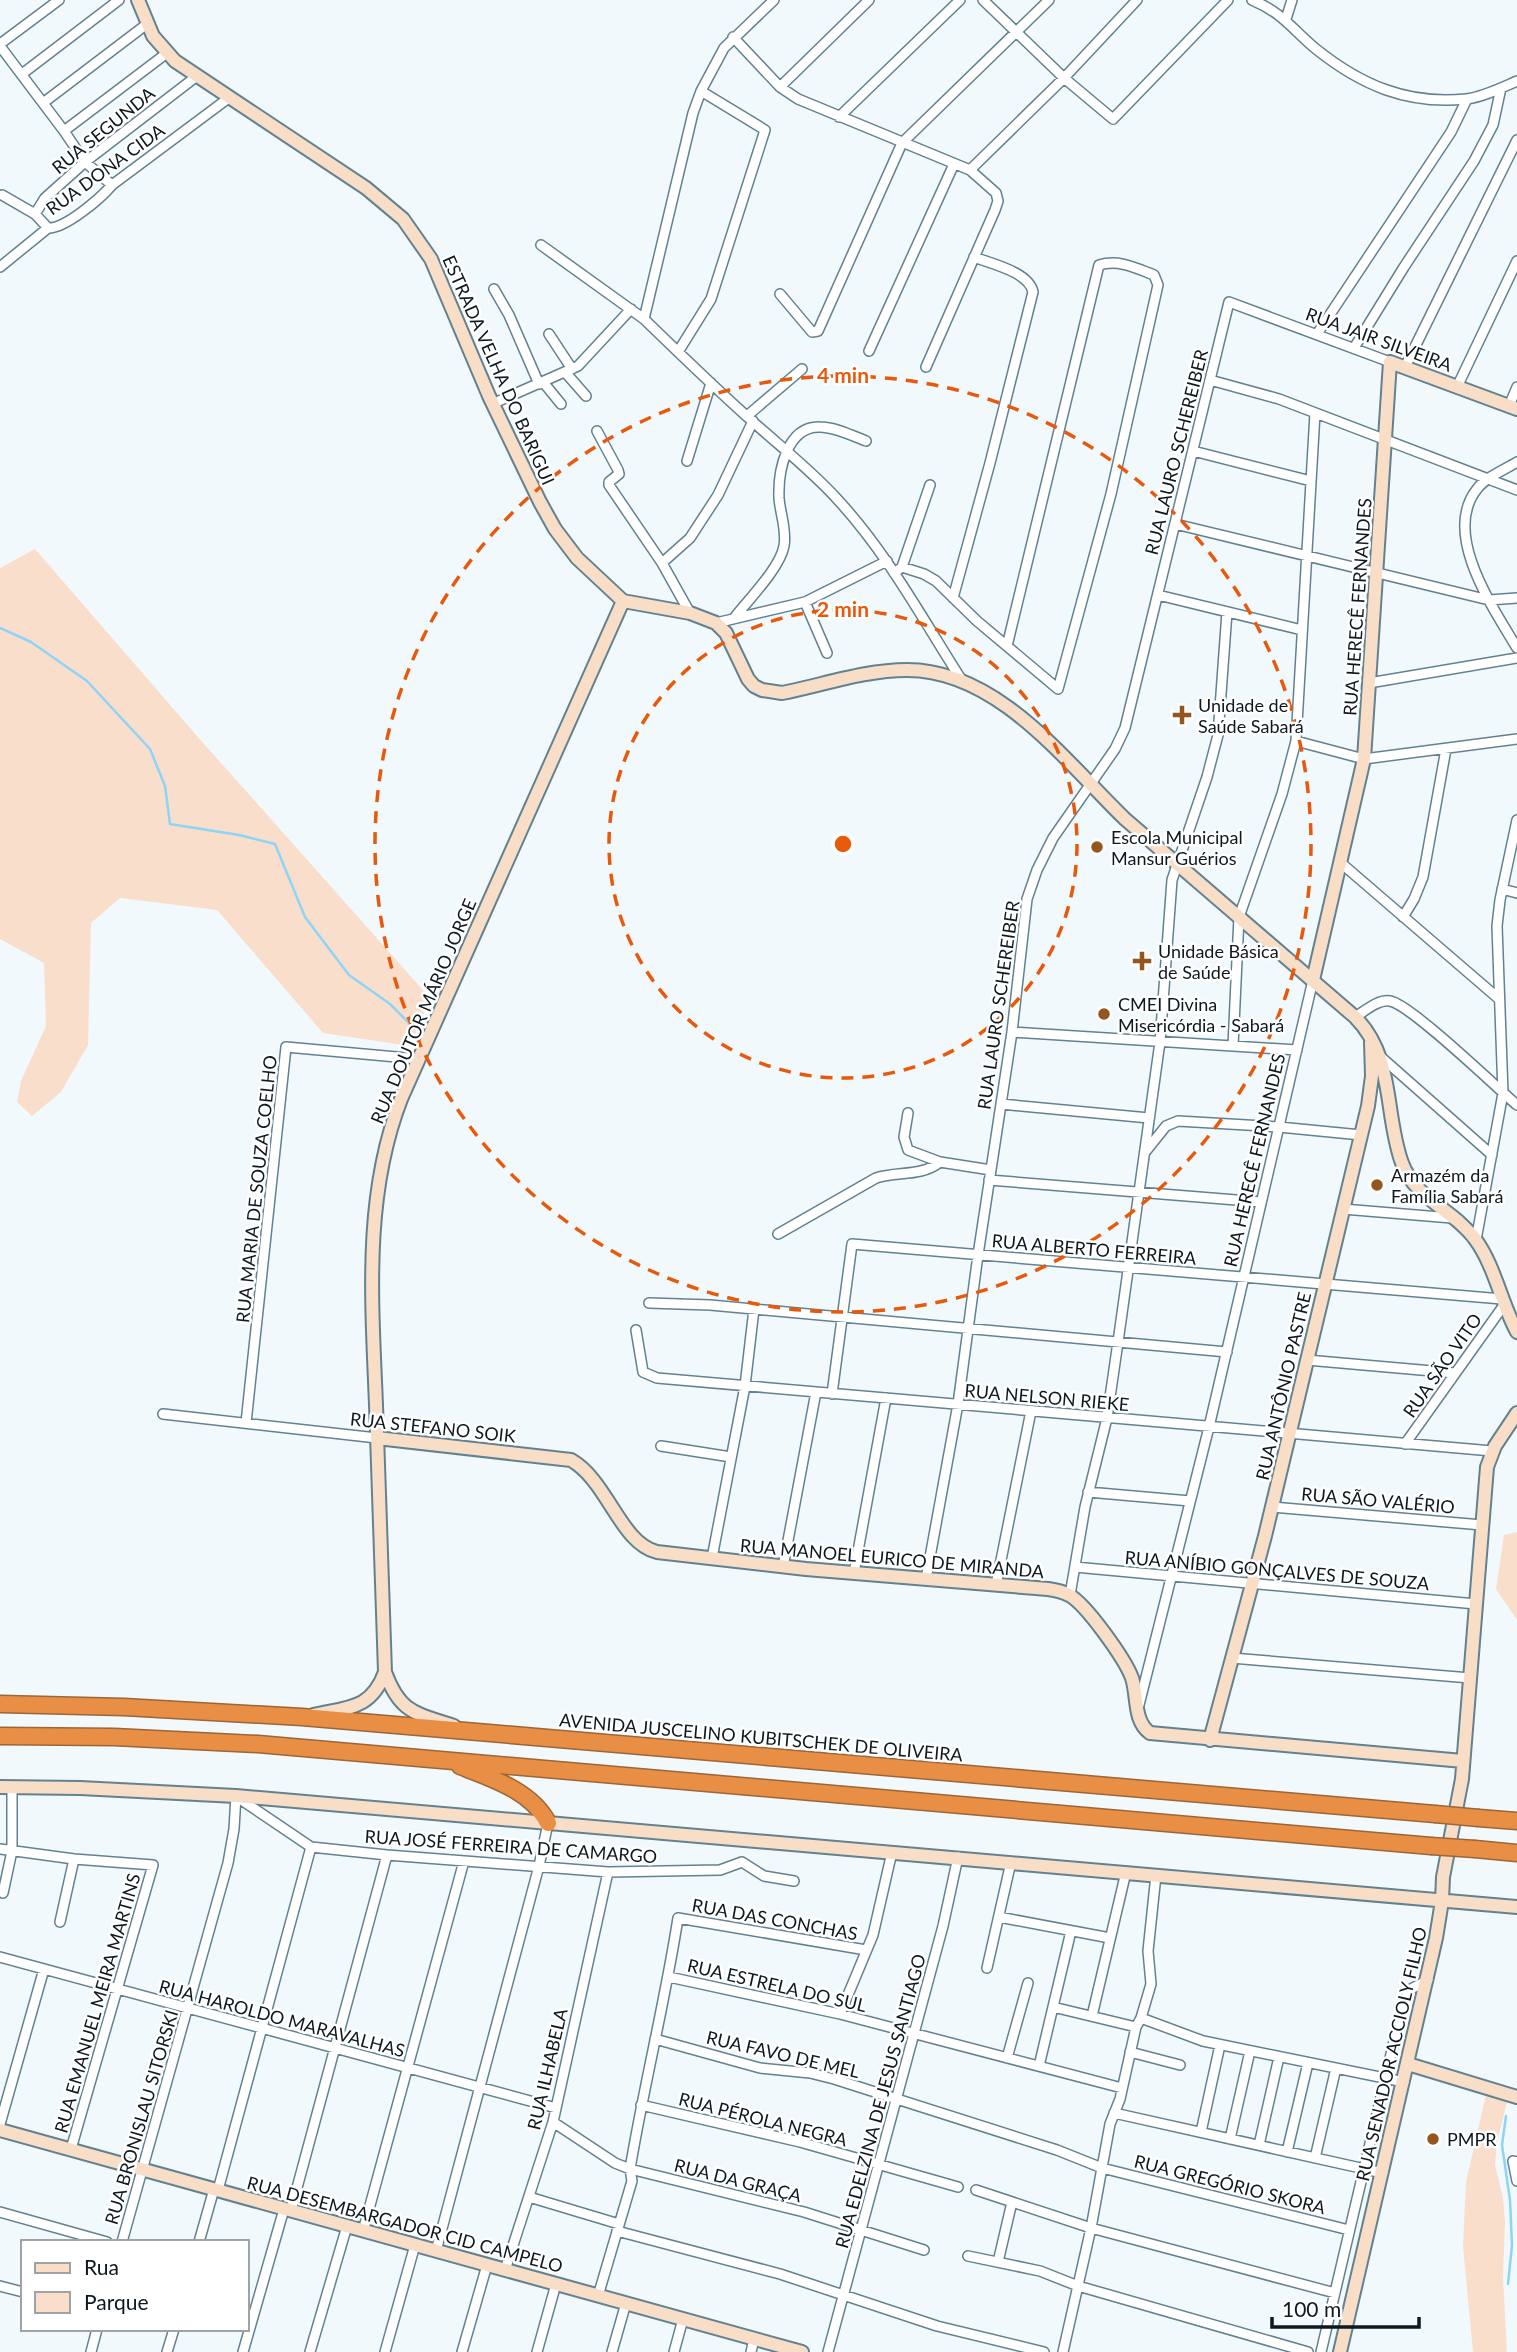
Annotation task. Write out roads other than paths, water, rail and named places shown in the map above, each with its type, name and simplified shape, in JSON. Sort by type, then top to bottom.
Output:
[{"type":"highway","name":"AVENIDA JUSCELINO KUBITSCHEK DE OLIVEIRA","points":[[0,1704],[149,1708],[302,1717],[1517,1821]]},
{"type":"highway","points":[[0,1735],[197,1740],[445,1759],[1517,1853]]},
{"type":"highway","points":[[445,1759],[486,1776],[521,1795],[536,1806],[548,1823]]},
{"type":"street","points":[[59,0],[0,45],[85,162],[113,185]]},
{"type":"street","points":[[22,74],[120,0]]},
{"type":"street","name":"ESTRADA VELHA DO BARIGUI","points":[[138,0],[147,24],[167,53],[197,76],[366,188],[403,219],[431,259],[492,404],[555,529],[577,558],[623,601]]},
{"type":"street","points":[[644,319],[701,91],[724,48],[774,0]]},
{"type":"street","points":[[780,87],[869,0]]},
{"type":"street","points":[[839,117],[960,0]]},
{"type":"street","points":[[983,0],[1064,78],[1113,119],[1228,0]]},
{"type":"street","points":[[780,294],[812,332],[817,331],[902,143],[1049,0]]},
{"type":"street","points":[[970,170],[1064,78],[1137,0]]},
{"type":"street","points":[[1252,0],[1286,19],[1314,47],[1350,74],[1387,92],[1426,99],[1467,99],[1517,81]]},
{"type":"street","points":[[1286,19],[1293,0]]},
{"type":"street","points":[[43,103],[147,24]]},
{"type":"street","points":[[733,37],[780,87],[798,99],[970,170],[996,192],[998,201],[926,367]]},
{"type":"street","points":[[64,131],[167,53]]},
{"type":"street","name":"RUA SEGUNDA","points":[[35,214],[45,198],[85,162],[197,76]]},
{"type":"street","points":[[1354,348],[1474,161],[1493,125],[1501,88]]},
{"type":"street","points":[[678,352],[711,299],[765,130],[701,91]]},
{"type":"street","name":"RUA DONA CIDA","points":[[0,267],[48,228],[58,227],[99,198],[230,97]]},
{"type":"street","points":[[1317,334],[1451,132],[1467,99]]},
{"type":"street","points":[[1405,367],[1517,140]]},
{"type":"street","points":[[869,351],[954,164]]},
{"type":"street","points":[[1505,166],[1517,171]]},
{"type":"street","points":[[2,195],[35,214],[48,228]]},
{"type":"street","points":[[541,245],[644,319],[838,500],[887,561],[898,570],[961,679]]},
{"type":"street","points":[[953,598],[1033,292],[1026,278],[974,257]]},
{"type":"street","points":[[1457,387],[1517,261]]},
{"type":"street","points":[[898,570],[924,574],[936,581],[1007,646],[1058,689],[1111,494],[1158,285],[1154,275],[1129,265],[1110,262],[1099,265],[1007,646]]},
{"type":"street","points":[[494,289],[541,383],[561,404]]},
{"type":"street","name":"RUA JAIR SILVEIRA","points":[[1229,302],[1513,407]]},
{"type":"street","name":"RUA LAURO SCHEREIBER","points":[[926,1579],[958,1405],[1012,1032],[1023,927],[1032,884],[1053,838],[1115,749],[1125,728],[1229,302]]},
{"type":"street","points":[[492,404],[568,371],[583,361],[631,309]]},
{"type":"street","points":[[549,334],[568,371],[586,397]]},
{"type":"street","name":"RUA HERECÊ FERNANDES","points":[[1138,1711],[1227,1352],[1364,759],[1390,362]]},
{"type":"street","points":[[662,563],[690,538],[718,495],[750,419],[802,369]]},
{"type":"street","points":[[1210,380],[1272,397],[1517,490]]},
{"type":"street","points":[[687,461],[711,383]]},
{"type":"street","points":[[1513,407],[1517,387]]},
{"type":"street","points":[[1233,1046],[1239,916],[1282,794],[1296,741],[1315,413]]},
{"type":"street","points":[[735,617],[774,567],[784,547],[779,475],[794,438],[809,428],[822,427],[866,441]]},
{"type":"street","points":[[597,431],[619,474],[609,485],[662,563],[690,613]]},
{"type":"street","points":[[1193,451],[1311,481]]},
{"type":"street","points":[[1517,462],[1475,491],[1469,503],[1465,531],[1472,564],[1517,648]]},
{"type":"street","points":[[898,570],[930,485]]},
{"type":"street","points":[[1175,524],[1489,600],[1517,598]]},
{"type":"street","points":[[716,623],[805,602],[887,561]]},
{"type":"street","points":[[1158,594],[1302,630]]},
{"type":"street","points":[[623,601],[690,613],[716,623],[730,640],[748,679],[754,686],[772,693],[882,672],[922,670],[961,679],[999,701],[1037,732],[1091,782],[1125,819],[1355,1017],[1381,1057],[1396,1142],[1403,1166],[1422,1193],[1476,1240],[1517,1332]]},
{"type":"street","name":"RUA DOUTOR MÁRIO JORGE","points":[[470,1732],[419,1714],[403,1705],[393,1694],[385,1672],[372,1300],[375,1208],[386,1140],[419,1059],[623,601]]},
{"type":"street","points":[[805,602],[827,653]]},
{"type":"street","points":[[1227,612],[1219,735],[1202,793],[1176,863],[1171,888],[1160,1042],[1118,1342],[1107,1418],[1088,1492],[1070,1595],[1089,1614],[1125,1664],[1133,1682],[1142,1725],[1150,1733],[1463,1761]]},
{"type":"street","points":[[1369,683],[1517,657]]},
{"type":"street","points":[[1296,741],[1364,759],[1517,739]]},
{"type":"street","points":[[1403,917],[1415,899],[1423,877],[1446,749]]},
{"type":"street","points":[[1476,1240],[1503,1093],[1497,926],[1517,820]]},
{"type":"street","points":[[1341,863],[1499,999]]},
{"type":"street","points":[[1502,889],[1517,893]]},
{"type":"street","points":[[1355,1017],[1383,1001],[1399,1004],[1517,1105]]},
{"type":"street","points":[[1012,1032],[1297,1050]]},
{"type":"street","name":"RUA ANTÔNIO PASTRE","points":[[1210,1740],[1253,1584],[1361,1135],[1372,1076],[1370,1037]]},
{"type":"street","name":"RUA MARIA DE SOUZA COELHO","points":[[246,1423],[286,1047],[419,1059]]},
{"type":"street","points":[[1381,1057],[1492,1155]]},
{"type":"street","points":[[1001,1104],[1149,1118]]},
{"type":"street","points":[[908,1114],[904,1137],[908,1150],[940,1163],[990,1175],[1139,1192],[1261,1202]]},
{"type":"street","points":[[1144,1153],[1166,1126],[1178,1121],[1361,1135]]},
{"type":"street","points":[[778,1234],[876,1178],[894,1173],[924,1172],[940,1163]]},
{"type":"street","points":[[1343,1209],[1452,1217]]},
{"type":"street","name":"RUA ALBERTO FERREIRA","points":[[842,1317],[852,1244],[1325,1284],[1503,1302]]},
{"type":"street","name":"RUA SÃO VITO","points":[[1405,1444],[1503,1302]]},
{"type":"street","points":[[649,1303],[754,1309],[1227,1352]]},
{"type":"street","points":[[712,1559],[745,1386],[754,1309]]},
{"type":"street","points":[[832,1394],[842,1317]]},
{"type":"street","name":"RUA NELSON RIEKE","points":[[636,1330],[642,1368],[647,1375],[657,1378],[1492,1451]]},
{"type":"street","points":[[1307,1360],[1455,1373]]},
{"type":"street","points":[[783,1567],[816,1392]]},
{"type":"street","points":[[854,1573],[886,1398]]},
{"type":"street","points":[[996,1585],[1031,1411]]},
{"type":"street","points":[[1492,1451],[1517,1413]]},
{"type":"street","name":"RUA STEFANO SOIK","points":[[163,1414],[571,1460],[592,1477],[634,1538],[645,1548],[657,1552]]},
{"type":"street","points":[[661,1446],[731,1457]]},
{"type":"street","name":"RUA SENADOR ACCIOLY FILHO","points":[[1340,2352],[1428,1980],[1442,1901],[1443,1877],[1460,1789],[1487,1467],[1492,1451]]},
{"type":"street","points":[[1088,1492],[1191,1500]]},
{"type":"street","name":"RUA SÃO VALÉRIO","points":[[1272,1507],[1482,1525]]},
{"type":"street","name":"RUA MANOEL EURICO DE MIRANDA","points":[[657,1552],[783,1567],[1048,1589],[1070,1595]]},
{"type":"street","name":"RUA ANÍBIO GONÇALVES DE SOUZA","points":[[1075,1567],[1476,1604]]},
{"type":"street","points":[[1232,1658],[1470,1678]]},
{"type":"street","points":[[302,1717],[363,1702],[377,1691],[385,1672]]},
{"type":"street","points":[[3,1893],[12,1851],[6,1787],[236,1796],[1517,1907]]},
{"type":"street","name":"RUA JOSÉ FERREIRA DE CAMARGO","points":[[236,1796],[311,1847],[608,1872],[720,1870],[742,1862],[764,1876],[794,1881]]},
{"type":"street","name":"RUA BRONISLAU SITORSKI","points":[[123,2240],[228,1863],[236,1796]]},
{"type":"street","points":[[436,2251],[548,1823]]},
{"type":"street","points":[[200,2240],[262,2028],[311,1847]]},
{"type":"street","points":[[0,1849],[74,1859],[60,1922]]},
{"type":"street","points":[[840,2014],[878,1919],[892,1852]]},
{"type":"street","points":[[243,2352],[335,2048],[387,1855]]},
{"type":"street","name":"RUA EDELZINA DE JESUS SANTIAGO","points":[[828,2352],[943,1926],[958,1857]]},
{"type":"street","name":"RUA EMANUEL MEIRA MARTINS","points":[[71,2149],[153,1865],[74,1859]]},
{"type":"street","points":[[363,2231],[464,1861]]},
{"type":"street","points":[[987,1968],[1011,1862]]},
{"type":"street","name":"RUA ILHABELA","points":[[505,2270],[553,2122],[608,1872]]},
{"type":"street","points":[[1092,2016],[1126,1872]]},
{"type":"street","points":[[1063,2352],[1091,2228],[1110,2124],[1151,1984],[1148,1947],[1156,1875]]},
{"type":"street","points":[[999,1917],[1110,1938]]},
{"type":"street","name":"RUA DAS CONCHAS","points":[[669,1977],[678,1918],[866,1950]]},
{"type":"street","points":[[1040,2066],[1072,1931]]},
{"type":"street","name":"RUA HAROLDO MARAVALHAS","points":[[0,1957],[556,2108]]},
{"type":"street","points":[[0,2124],[44,1969]]},
{"type":"street","points":[[598,2296],[632,2181],[630,2169],[641,2105],[669,1977]]},
{"type":"street","name":"RUA ESTRELA DO SUL","points":[[669,1977],[840,2014],[1122,2088]]},
{"type":"street","points":[[1321,2352],[1406,1996],[1415,1986],[1428,1980]]},
{"type":"street","points":[[1007,2058],[1028,1983]]},
{"type":"street","points":[[1054,2007],[1092,2016],[1139,2022],[1220,2045],[1404,2082]]},
{"type":"street","name":"RUA FAVO DE MEL","points":[[655,2039],[760,2068],[823,2076],[1057,2150],[1102,2168]]},
{"type":"street","points":[[1201,2132],[1220,2045]]},
{"type":"street","points":[[1230,2139],[1250,2051]]},
{"type":"street","points":[[1130,2052],[1180,2066]]},
{"type":"street","points":[[1259,2145],[1279,2057]]},
{"type":"street","points":[[1287,2152],[1308,2063]]},
{"type":"street","points":[[1408,2064],[1517,2097]]},
{"type":"street","points":[[1315,2158],[1336,2068]]},
{"type":"street","name":"RUA PÉROLA NEGRA","points":[[641,2105],[800,2142],[958,2187]]},
{"type":"street","points":[[1114,2113],[1382,2173]]},
{"type":"street","name":"RUA DA GRAÇA","points":[[553,2122],[615,2163],[630,2169],[796,2210],[924,2250]]},
{"type":"street","name":"RUA DESEMBARGADOR CID CAMPELO","points":[[0,2130],[683,2319],[752,2345],[802,2352]]},
{"type":"street","points":[[1515,2161],[1517,2180]]},
{"type":"street","name":"RUA GREGÓRIO SKORA","points":[[1102,2168],[1349,2230]]},
{"type":"street","points":[[976,2190],[1091,2228],[1335,2293]]},
{"type":"street","points":[[529,2197],[618,2227],[780,2274],[937,2326],[1044,2352]]},
{"type":"street","points":[[998,2262],[1012,2202]]},
{"type":"street","points":[[0,2212],[100,2240]]},
{"type":"street","points":[[310,2352],[347,2226]]},
{"type":"street","points":[[385,2352],[415,2245]]},
{"type":"street","points":[[968,2256],[1040,2271],[1078,2286],[1308,2352]]},
{"type":"street","points":[[462,2352],[487,2265]]},
{"type":"street","points":[[537,2352],[556,2284]]},
{"type":"street","points":[[0,2286],[21,2291]]},
{"type":"street","points":[[612,2352],[626,2303]]},
{"type":"street","points":[[674,2352],[683,2319]]},
{"type":"street","points":[[91,2352],[96,2331]]},
{"type":"street","points":[[167,2352],[173,2331]]},
{"type":"waterway","points":[[0,628],[31,642],[87,681],[150,749],[165,786],[170,824],[239,835],[275,844],[305,917],[349,975],[390,1004],[411,1025]]},
{"type":"waterway","points":[[1506,2116],[1502,2145],[1510,2200],[1512,2245],[1508,2284]]},
{"type":"place","name":"Unidade de Saúde Sabará","points":[[1182,715]]},
{"type":"place","name":"Escola Municipal Mansur Guérios","points":[[1097,847]]},
{"type":"place","name":"Unidade Básica de Saúde","points":[[1142,961]]},
{"type":"place","name":"CMEI Divina Misericórdia - Sabará","points":[[1104,1014]]},
{"type":"place","name":"Armazém da Família Sabará","points":[[1377,1185]]},
{"type":"place","name":"PMPR","points":[[1433,2139]]}]
